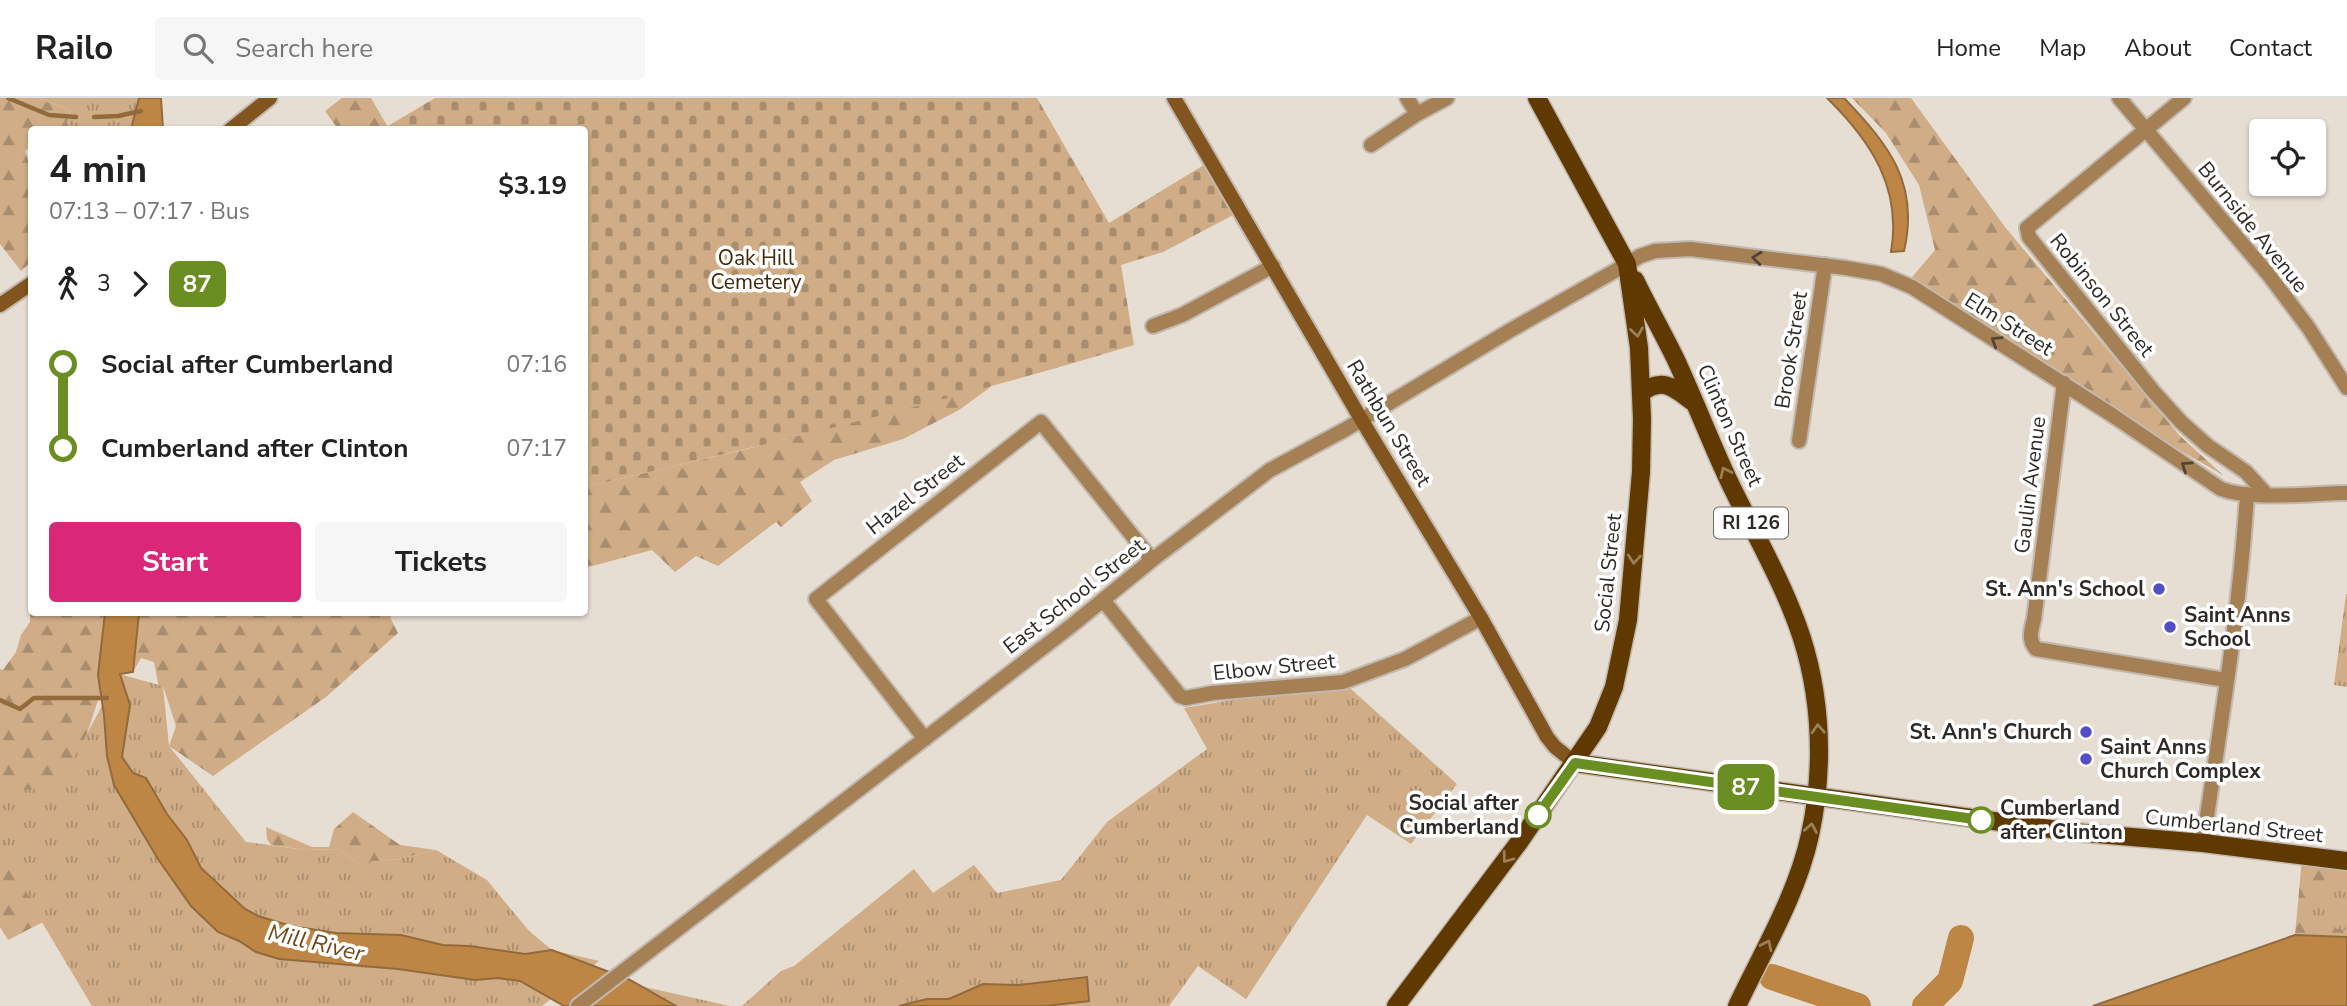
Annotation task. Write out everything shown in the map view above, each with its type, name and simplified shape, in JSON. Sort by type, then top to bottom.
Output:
[{"type":"main road","points":[[235,126],[270,98]]},
{"type":"main road","name":"Rathbun Street","points":[[1174,98],[1361,419],[1481,618],[1547,737],[1575,763]]},
{"type":"main road","name":"Social Street","points":[[1396,1006],[1575,763],[1607,708],[1628,620],[1641,472],[1641,393],[1639,348],[1627,264],[1538,98]]},
{"type":"main road","name":"Clinton Street","points":[[1627,264],[1676,361],[1792,611],[1807,654],[1817,706],[1819,738],[1811,833],[1800,870],[1737,1006]]},
{"type":"main road","points":[[0,305],[28,286]]},
{"type":"main road","points":[[1641,393],[1649,387],[1664,384],[1693,402]]},
{"type":"main road","name":"Cumberland Street","points":[[1575,763],[2073,832],[2203,843],[2347,861]]},
{"type":"street","points":[[1408,98],[1418,114]]},
{"type":"street","points":[[1371,145],[1447,98]]},
{"type":"street","name":"Burnside Avenue","points":[[2119,98],[2268,274],[2308,327],[2347,388]]},
{"type":"street","name":"Robinson Street","points":[[2184,98],[2027,228],[2029,237],[2153,391],[2181,422],[2208,446],[2246,472],[2267,495]]},
{"type":"street","name":"Elm Street","points":[[1627,264],[1656,251],[1689,249],[1881,274],[1912,287],[2064,383],[2211,484],[2231,493],[2347,493]]},
{"type":"street","name":"East School Street","points":[[578,1006],[1270,470],[1627,264]]},
{"type":"street","name":"Brook Street","points":[[1799,441],[1825,265]]},
{"type":"street","points":[[1153,326],[1182,316],[1273,266]]},
{"type":"street","name":"Gaulin Avenue","points":[[2064,383],[2034,619],[2030,632],[2031,642],[2036,649],[2226,680]]},
{"type":"street","name":"Hazel Street","points":[[925,739],[816,598],[1041,422],[1152,560]]},
{"type":"street","points":[[2203,843],[2226,680],[2247,494]]},
{"type":"street","name":"Elbow Street","points":[[1103,600],[1180,696],[1185,698],[1213,693],[1343,682],[1405,659],[1481,618]]},
{"type":"green space","points":[[0,98],[37,98],[70,110],[67,126],[28,126],[28,148],[25,151],[28,160],[28,265],[21,271],[0,244]]},
{"type":"green space","points":[[37,98],[139,98],[132,126],[67,126],[70,110]]},
{"type":"green space","points":[[342,98],[371,98],[387,126],[336,126],[325,111]]},
{"type":"green space","name":"Oak Hill Cemetery","points":[[435,98],[1037,98],[1109,223],[1207,163],[1239,212],[1163,252],[1121,265],[1134,345],[929,403],[588,486],[588,126],[388,126]]},
{"type":"green space","points":[[1852,98],[1911,98],[2005,227],[2180,436],[2223,475],[2097,403],[1908,282],[1935,250],[1919,185],[1886,133]]},
{"type":"green space","points":[[996,383],[959,410],[903,439],[834,460],[800,482],[812,501],[781,527],[776,522],[718,566],[696,556],[675,572],[652,550],[588,567],[588,486],[747,449]]},
{"type":"green space","points":[[2347,594],[2347,687],[2334,685]]},
{"type":"green space","points":[[30,616],[105,616],[98,675],[100,694],[84,743],[58,788],[0,795],[0,669],[3,670],[16,652],[21,635],[30,622]]},
{"type":"green space","points":[[139,616],[391,616],[398,633],[326,697],[213,776],[169,746],[176,726],[163,686],[159,688],[154,662],[141,658],[133,672]]},
{"type":"green space","points":[[119,674],[163,686],[169,746],[246,842],[305,850],[338,849],[358,863],[399,859],[436,850],[487,880],[529,931],[552,950],[599,961],[542,1006],[92,1006],[37,914],[0,837],[0,791],[58,788]]},
{"type":"green space","points":[[1343,682],[1457,784],[1411,844],[1367,815],[1246,999],[1198,966],[1169,1006],[742,1006],[781,971],[794,966],[914,869],[933,893],[974,865],[997,893],[1061,880],[1107,822],[1207,749],[1184,708]]},
{"type":"green space","points":[[353,812],[400,845],[436,850],[399,859],[358,863],[338,849],[305,850],[271,845],[267,839],[266,827],[312,847],[329,847],[334,829]]},
{"type":"green space","points":[[0,830],[45,921],[8,940],[0,927]]},
{"type":"green space","points":[[2302,858],[2347,864],[2347,937],[2295,935]]},
{"type":"green space","points":[[2308,881],[2347,885],[2347,930],[2312,926]]},
{"type":"green space","points":[[622,982],[730,1006],[590,1006]]},
{"type":"water","points":[[139,98],[161,98],[163,126],[132,126]]},
{"type":"water","points":[[1827,98],[1844,98],[1887,149],[1896,166],[1908,205],[1904,251],[1891,252],[1892,207],[1880,167],[1857,131]]},
{"type":"water","points":[[105,616],[139,616],[133,672],[120,674],[130,705],[122,757],[133,773],[146,778],[167,814],[187,840],[201,868],[245,909],[291,926],[336,933],[401,935],[443,945],[525,954],[552,950],[630,980],[676,1006],[564,1006],[520,981],[498,978],[475,980],[398,969],[279,959],[256,952],[218,932],[191,906],[158,859],[114,785],[107,756],[98,675]]},
{"type":"water","points":[[2295,935],[2347,937],[2347,1006],[2093,1006]]},
{"type":"water","points":[[1087,977],[1089,1001],[1046,1006],[899,1006],[927,999],[949,999],[983,984],[1019,985]]},
{"type":"waterway","points":[[8,98],[49,115],[76,117]]},
{"type":"waterway","points":[[94,117],[141,111]]},
{"type":"waterway","points":[[0,700],[20,709],[34,698],[107,698]]},
{"type":"waterway","points":[[1925,1006],[1950,981],[1961,938]]},
{"type":"waterway","name":"Mill River","points":[[1772,977],[1858,1006]]},
{"type":"bus line","name":"87","points":[[1538,815],[1575,763],[1981,820]]},
{"type":"place","name":"St. Ann's School","points":[[2159,589]]},
{"type":"place","name":"Saint Anns School","points":[[2170,627]]},
{"type":"place","name":"St. Ann's Church","points":[[2086,732]]},
{"type":"place","name":"Saint Anns Church Complex","points":[[2086,759]]},
{"type":"place","name":"Social after Cumberland","points":[[1538,815]]},
{"type":"place","name":"Cumberland after Clinton","points":[[1981,820]]}]
